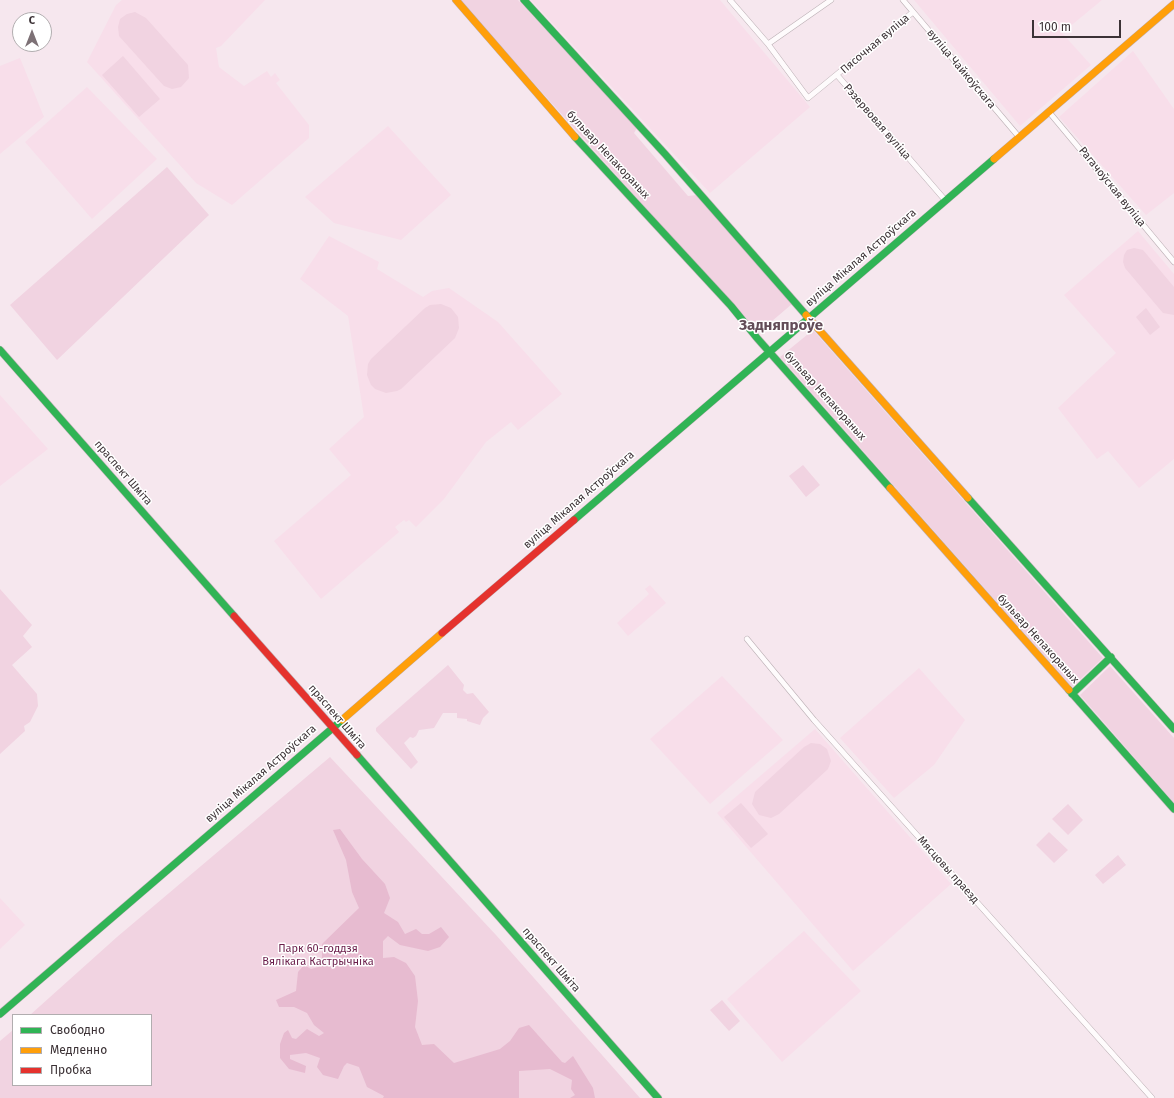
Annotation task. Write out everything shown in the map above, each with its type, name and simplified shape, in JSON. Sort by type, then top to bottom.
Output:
[{"type":"main road","name":"бульвар Непакораных","points":[[456,0],[564,125],[672,240],[1174,809]]},
{"type":"main road","points":[[524,0],[666,154],[934,460],[1111,657],[1174,730]]},
{"type":"main road","name":"вуліца Мікалая Астроўскага","points":[[0,1014],[1174,4]]},
{"type":"main road","name":"праспект Шміта","points":[[0,350],[658,1098]]},
{"type":"main road","points":[[1072,694],[1111,657]]},
{"type":"street","name":"Рэзервовая вуліца","points":[[730,0],[768,44],[808,98],[837,75],[945,200]]},
{"type":"street","points":[[768,44],[831,0]]},
{"type":"street","name":"вуліца Чайкоўскага","points":[[903,0],[1019,137]]},
{"type":"street","name":"Пясочная вуліца","points":[[837,75],[913,12]]},
{"type":"street","name":"Рагачоўская вуліца","points":[[1050,112],[1174,262]]},
{"type":"street","name":"Мясцовы праезд","points":[[747,639],[814,720],[1152,1098]]},
{"type":"shaded area","points":[[122,0],[265,0],[221,46],[216,48],[219,67],[244,86],[267,71],[271,77],[275,73],[280,80],[276,83],[309,125],[309,138],[232,205],[196,183],[87,62],[116,5]]},
{"type":"shaded area","points":[[531,0],[720,0],[810,107],[710,193]]},
{"type":"shaded area","points":[[914,0],[1102,0],[1062,33],[1091,65],[1020,126]]},
{"type":"shaded area","points":[[1133,51],[1174,109],[1174,193],[1146,215],[1059,117]]},
{"type":"shaded area","points":[[20,58],[44,117],[0,154],[0,66]]},
{"type":"shaded area","points":[[87,87],[157,159],[92,219],[25,142]]},
{"type":"shaded area","points":[[388,126],[451,195],[401,240],[334,223],[305,197]]},
{"type":"shaded area","points":[[1138,231],[1174,274],[1174,459],[1139,488],[1108,451],[1097,459],[1058,408],[1116,353],[1064,295]]},
{"type":"shaded area","points":[[329,236],[379,262],[377,269],[423,297],[432,291],[449,288],[498,322],[562,394],[518,430],[511,422],[486,442],[444,499],[416,527],[409,520],[406,522],[404,520],[395,527],[399,532],[321,599],[274,541],[351,475],[329,449],[364,417],[348,316],[300,279]]},
{"type":"shaded area","points":[[0,395],[48,449],[0,486]]},
{"type":"shaded area","points":[[650,585],[666,603],[628,636],[617,623],[649,594],[645,589]]},
{"type":"shaded area","points":[[919,668],[965,720],[934,765],[894,798],[840,738]]},
{"type":"shaded area","points":[[722,676],[783,740],[710,804],[650,739]]},
{"type":"shaded area","points":[[815,729],[951,884],[853,971],[717,813]]},
{"type":"shaded area","points":[[340,829],[362,859],[385,884],[390,898],[384,913],[398,922],[405,934],[416,929],[422,934],[429,934],[441,927],[449,937],[440,947],[428,951],[400,945],[388,936],[383,941],[383,958],[394,957],[406,963],[415,976],[418,1001],[415,1027],[422,1045],[434,1044],[454,1063],[500,1049],[510,1041],[519,1028],[529,1025],[562,1062],[565,1063],[573,1056],[593,1088],[595,1098],[570,1098],[575,1095],[571,1089],[572,1080],[550,1069],[519,1071],[519,1098],[383,1098],[384,1096],[367,1087],[359,1067],[347,1063],[338,1079],[323,1075],[317,1067],[320,1058],[306,1053],[290,1055],[290,1059],[306,1066],[305,1073],[289,1069],[280,1058],[280,1044],[284,1033],[288,1030],[292,1038],[296,1039],[307,1029],[319,1036],[324,1033],[314,1025],[307,1013],[294,1007],[279,1007],[276,1000],[296,991],[298,972],[304,965],[311,969],[322,966],[322,944],[359,908],[352,892],[346,860],[333,830]]},
{"type":"shaded area","points":[[0,898],[25,925],[0,949]]},
{"type":"shaded area","points":[[804,931],[861,991],[782,1062],[727,999]]},
{"type":"green space","points":[[459,0],[518,0],[637,128],[634,133],[688,196],[697,195],[792,304],[758,333]]},
{"type":"green space","points":[[135,12],[146,18],[188,65],[189,78],[181,87],[172,89],[164,86],[119,36],[118,27],[120,19],[127,14]]},
{"type":"green space","points":[[123,56],[160,99],[139,117],[102,75]]},
{"type":"green space","points":[[167,167],[209,215],[57,360],[10,305]]},
{"type":"green space","points":[[1134,248],[1143,250],[1174,287],[1174,315],[1163,313],[1125,268],[1123,262],[1124,255],[1127,250]]},
{"type":"green space","points":[[441,304],[451,308],[458,317],[459,328],[455,338],[401,389],[386,393],[375,389],[371,385],[367,375],[368,364],[371,359],[425,308],[430,305]]},
{"type":"green space","points":[[1146,308],[1160,327],[1150,335],[1136,317]]},
{"type":"green space","points":[[813,330],[1103,658],[1072,687],[780,357]]},
{"type":"green space","points":[[803,465],[820,485],[806,497],[789,476]]},
{"type":"green space","points":[[0,589],[32,625],[23,636],[32,647],[12,665],[37,694],[38,706],[30,722],[24,726],[25,731],[0,754]]},
{"type":"green space","points":[[448,665],[464,685],[463,690],[467,694],[473,693],[489,712],[483,718],[480,725],[467,721],[467,719],[457,718],[457,713],[443,713],[434,728],[419,730],[416,736],[413,738],[410,737],[404,743],[418,762],[411,769],[376,731],[376,728]]},
{"type":"green space","points":[[1110,666],[1174,738],[1174,803],[1080,695]]},
{"type":"green space","points":[[811,743],[820,744],[827,749],[831,761],[828,769],[779,814],[771,818],[759,815],[752,804],[755,792],[804,747]]},
{"type":"green space","name":"Парк 60-годдзя Вялікага Кастрычніка","points":[[330,757],[496,935],[640,1098],[0,1098],[0,1041],[12,1031],[12,1086],[152,1086],[152,1014],[31,1014],[117,937]]},
{"type":"green space","points":[[741,803],[768,834],[751,848],[724,817]]},
{"type":"green space","points":[[1068,804],[1083,820],[1068,835],[1052,819]]},
{"type":"green space","points":[[1049,832],[1068,850],[1054,863],[1036,845]]},
{"type":"green space","points":[[1118,855],[1126,865],[1103,884],[1095,875]]},
{"type":"green space","points":[[722,1000],[740,1021],[729,1031],[710,1010]]},
{"type":"traffic: fast","points":[[524,0],[665,154],[806,315]]},
{"type":"traffic: fast","points":[[575,137],[731,306],[757,338],[890,488]]},
{"type":"traffic: fast","points":[[574,520],[994,159]]},
{"type":"traffic: fast","points":[[0,350],[234,616]]},
{"type":"traffic: fast","points":[[968,498],[1174,729]]},
{"type":"traffic: fast","points":[[1072,694],[1111,657]]},
{"type":"traffic: fast","points":[[1069,690],[1174,809]]},
{"type":"traffic: fast","points":[[0,1014],[342,720]]},
{"type":"traffic: fast","points":[[357,755],[658,1098]]},
{"type":"traffic: slow","points":[[456,0],[575,137]]},
{"type":"traffic: slow","points":[[994,159],[1174,4]]},
{"type":"traffic: slow","points":[[806,315],[968,498]]},
{"type":"traffic: slow","points":[[890,488],[1069,690]]},
{"type":"traffic: slow","points":[[342,720],[442,633]]},
{"type":"traffic: jam","points":[[442,633],[574,520]]},
{"type":"traffic: jam","points":[[234,616],[357,755]]},
{"type":"district","name":"Задняпроўе","points":[[781,326]]}]
